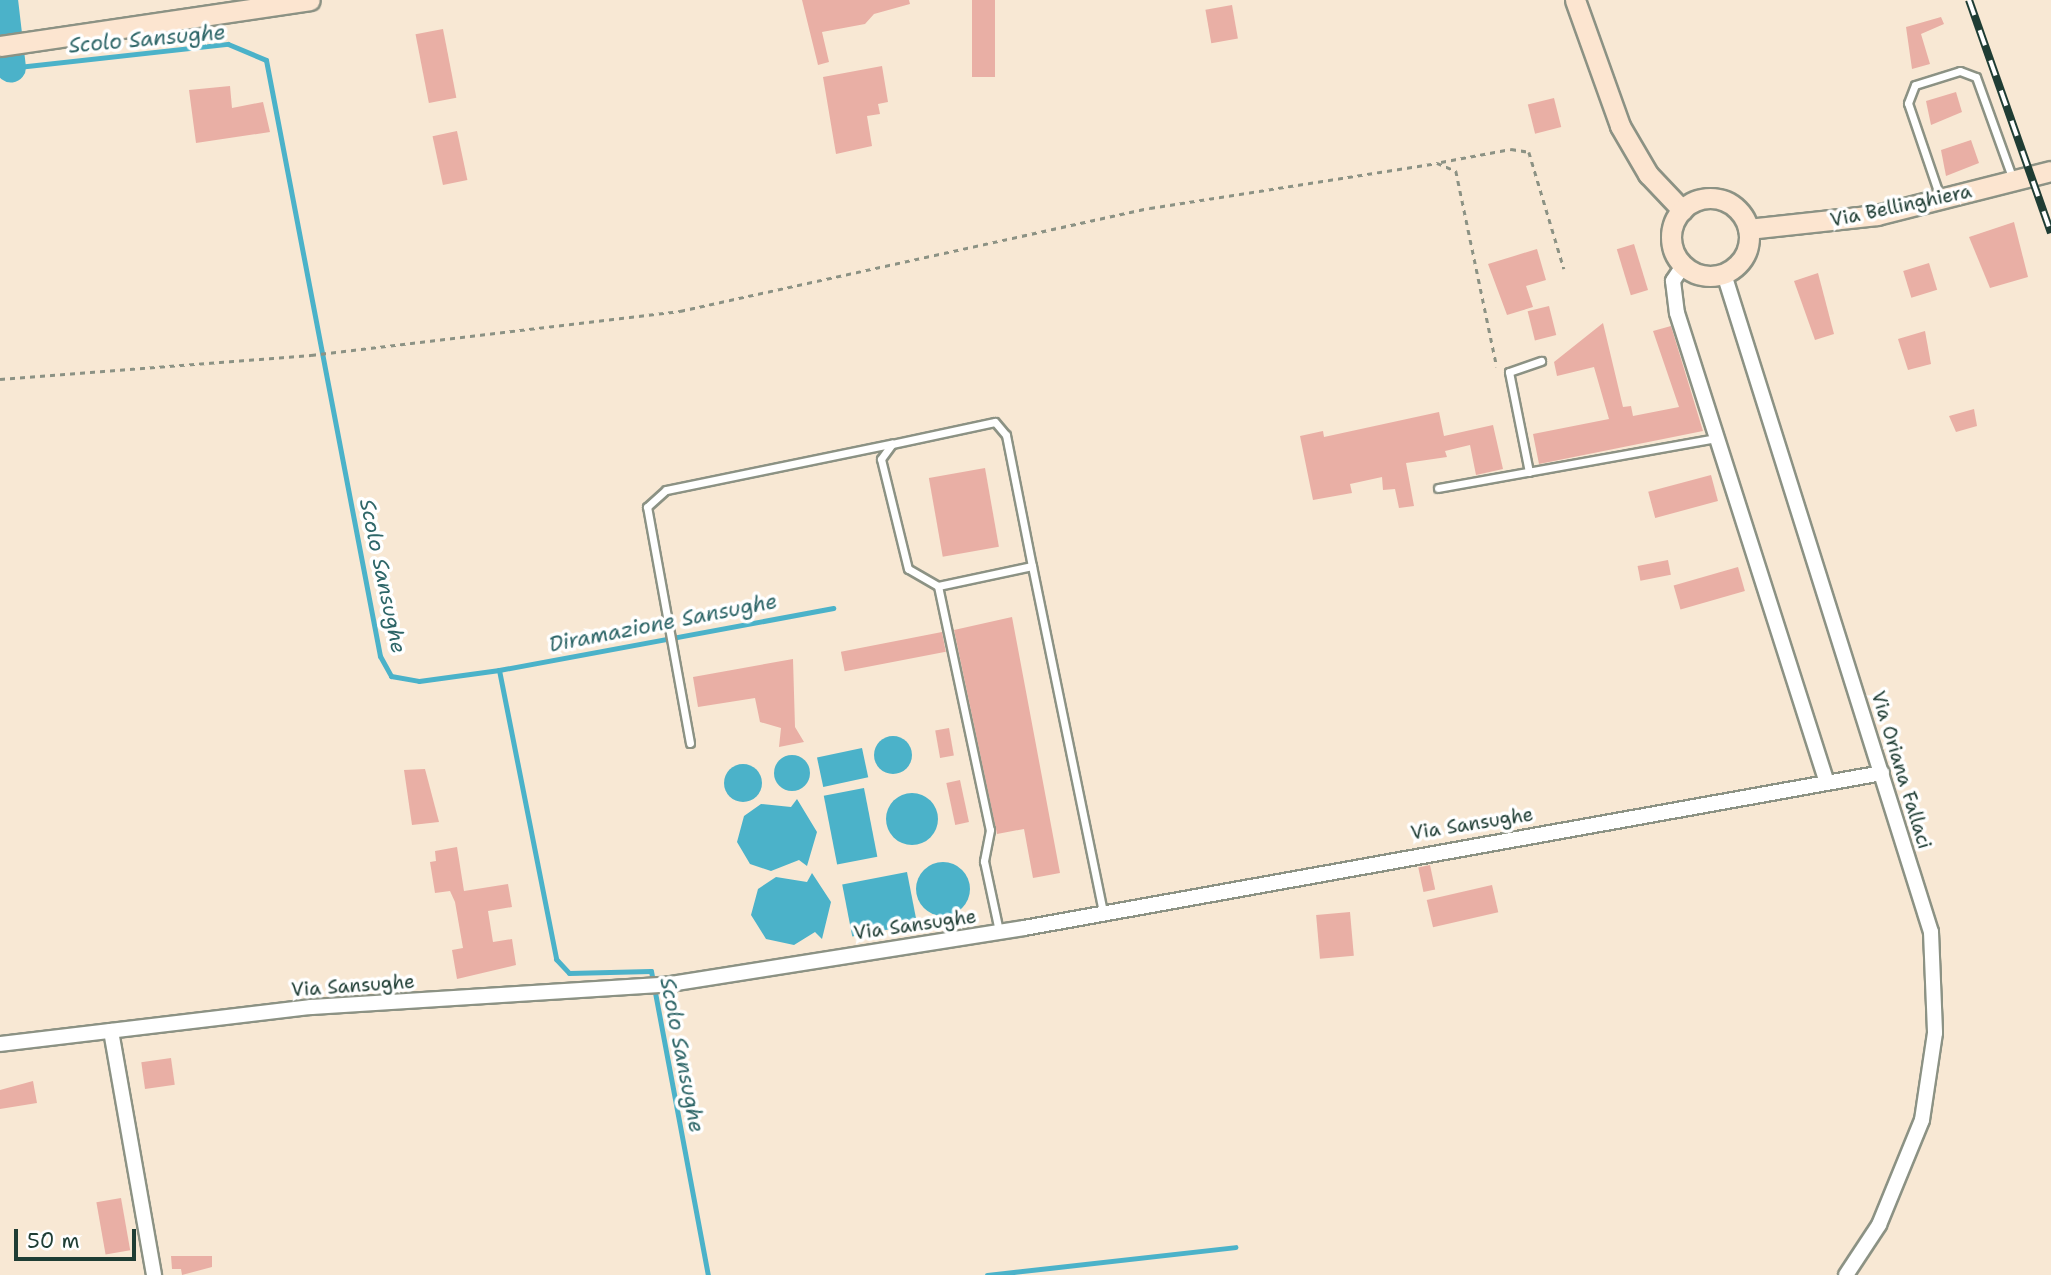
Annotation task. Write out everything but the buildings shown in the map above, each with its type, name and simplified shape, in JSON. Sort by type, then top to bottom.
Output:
[{"type":"street","points":[[0,46],[310,0]]},
{"type":"street","points":[[1575,0],[1620,126],[1648,174],[1682,210]]},
{"type":"street","name":"Via Bellinghiera","points":[[1748,229],[1877,215],[2051,171]]},
{"type":"street","points":[[1704,199],[1721,200],[1741,214],[1748,229],[1744,256],[1724,274],[1695,274],[1683,266],[1671,239],[1682,210],[1704,199]]},
{"type":"street","points":[[1683,266],[1674,294],[1716,438],[1827,782]]},
{"type":"street","name":"Via Oriana Fallaci","points":[[1724,274],[1931,932],[1934,1033],[1922,1120],[1905,1169],[1846,1275]]},
{"type":"street","name":"Via Sansughe","points":[[0,1044],[312,1007],[664,985],[999,932],[1882,773]]},
{"type":"street","points":[[111,1031],[155,1275]]},
{"type":"lane","points":[[1941,199],[1908,103],[1915,85],[1960,71],[1976,77],[2013,181]]},
{"type":"lane","points":[[1529,472],[1508,372],[1541,360]]},
{"type":"lane","points":[[690,743],[646,507],[666,490],[995,422],[1006,435],[1103,913]]},
{"type":"lane","points":[[1438,488],[1716,438]]},
{"type":"lane","points":[[892,444],[881,459],[908,569],[938,586],[1032,566]]},
{"type":"lane","points":[[938,586],[990,830],[984,861],[999,932]]},
{"type":"path","points":[[0,379],[312,355],[680,312],[1150,208],[1511,149],[1530,152],[1564,269]]},
{"type":"path","points":[[1437,163],[1456,171],[1497,368],[1508,372]]},
{"type":"water","points":[[893,736],[906,742],[912,755],[906,768],[893,774],[880,768],[874,755],[880,742]]},
{"type":"water","points":[[862,748],[868,777],[823,787],[817,758]]},
{"type":"water","points":[[792,755],[805,760],[810,773],[805,786],[792,791],[779,786],[774,773],[779,760]]},
{"type":"water","points":[[743,764],[756,770],[762,783],[756,796],[743,802],[730,796],[724,783],[730,770]]},
{"type":"water","points":[[864,788],[877,857],[837,865],[824,796]]},
{"type":"water","points":[[912,793],[931,800],[938,819],[931,838],[912,845],[893,838],[886,819],[893,800]]},
{"type":"water","points":[[797,799],[817,832],[807,866],[799,860],[771,871],[750,864],[737,842],[744,816],[761,804],[791,807]]},
{"type":"water","points":[[943,862],[962,870],[970,889],[962,908],[943,916],[924,908],[916,889],[924,870]]},
{"type":"water","points":[[907,872],[917,924],[852,937],[842,885]]},
{"type":"water","points":[[812,873],[831,902],[822,939],[815,932],[794,945],[766,939],[751,915],[758,889],[776,877],[807,882]]},
{"type":"waterway","points":[[3,0],[11,68]]},
{"type":"waterway","name":"Scolo Sansughe","points":[[0,69],[228,44],[266,60],[380,656],[391,676],[419,681],[499,670],[556,959],[569,973],[651,971],[708,1275]]},
{"type":"waterway","name":"Diramazione Sansughe","points":[[499,670],[833,608]]},
{"type":"waterway","name":"Diramazione Sansughe","points":[[987,1275],[1235,1247]]},
{"type":"railway","points":[[1969,0],[2051,233]]}]
